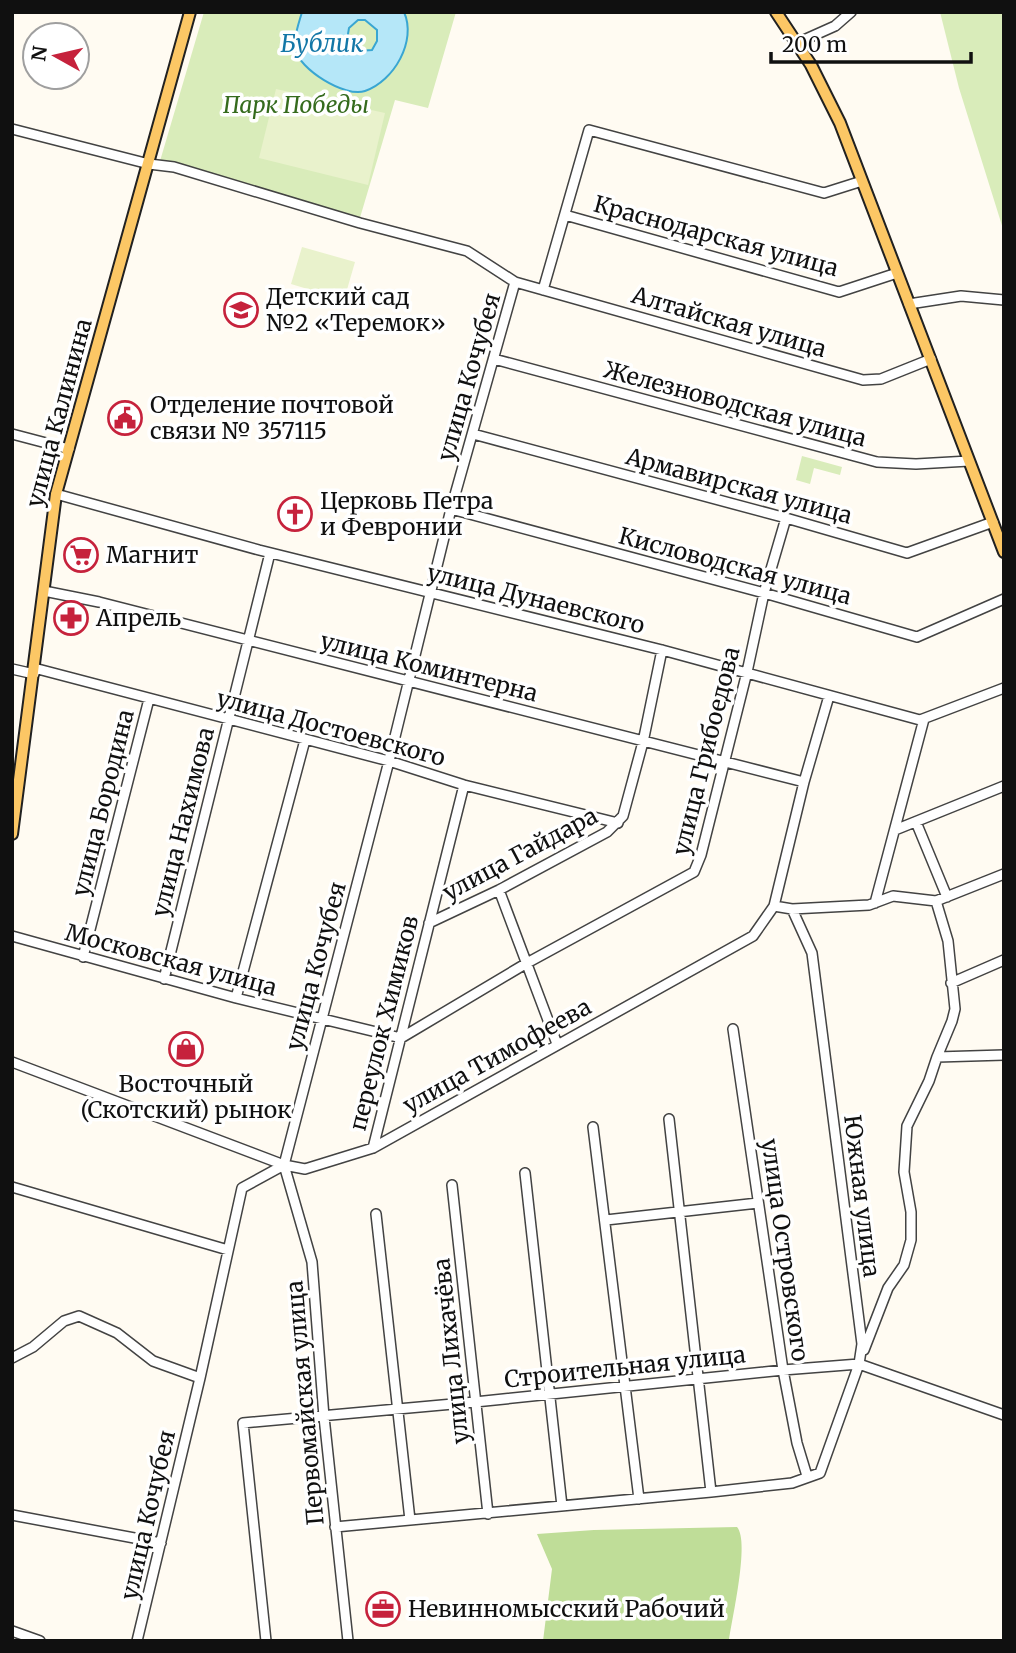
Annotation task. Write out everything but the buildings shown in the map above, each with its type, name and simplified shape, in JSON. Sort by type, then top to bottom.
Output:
[{"type":"main road","name":"улица Калинина","points":[[12,834],[15,791],[34,671],[56,494],[190,12]]},
{"type":"main road","points":[[776,12],[830,102],[1004,552]]},
{"type":"street","points":[[797,43],[835,26],[851,12]]},
{"type":"street","name":"Алтайская улица","points":[[12,129],[149,164],[174,167],[379,229],[467,251],[515,282],[863,380],[881,379],[931,359]]},
{"type":"street","points":[[543,290],[589,130],[824,193],[862,181]]},
{"type":"street","name":"Краснодарская улица","points":[[565,215],[839,292],[897,273]]},
{"type":"street","name":"улица Кочубея","points":[[137,1641],[201,1378],[242,1188],[284,1164],[389,761],[451,509],[515,282]]},
{"type":"street","points":[[909,304],[961,296],[1004,300]]},
{"type":"street","name":"Железноводская улица","points":[[494,359],[877,462],[916,464],[970,461]]},
{"type":"street","points":[[12,434],[69,449]]},
{"type":"street","name":"Армавирская улица","points":[[473,434],[907,553],[993,522]]},
{"type":"street","name":"улица Дунаевского","points":[[56,494],[270,553],[662,650],[924,719]]},
{"type":"street","name":"Кисловодская улица","points":[[451,509],[916,637],[1004,599]]},
{"type":"street","name":"улица Грибоедова","points":[[401,1038],[527,963],[694,872],[701,855],[764,593],[786,518]]},
{"type":"street","name":"улица Нахимова","points":[[164,979],[270,553]]},
{"type":"street","name":"улица Коминтерна","points":[[44,591],[99,602],[804,782]]},
{"type":"street","name":"улица Гайдара","points":[[429,923],[499,890],[607,832],[618,823],[623,816],[643,742],[662,650]]},
{"type":"street","name":"улица Достоевского","points":[[12,669],[34,671],[149,699],[389,761],[464,785],[618,823]]},
{"type":"street","points":[[875,902],[924,719],[1004,688]]},
{"type":"street","name":"улица Тимофеева","points":[[12,1062],[284,1164],[305,1169],[373,1148],[753,936],[774,906],[804,782],[829,696]]},
{"type":"street","name":"улица Бородина","points":[[83,957],[149,699]]},
{"type":"street","points":[[236,998],[305,740]]},
{"type":"street","name":"переулок Химиков","points":[[373,1148],[464,785]]},
{"type":"street","points":[[895,830],[1004,786]]},
{"type":"street","points":[[916,822],[947,897]]},
{"type":"street","points":[[774,906],[792,909],[875,902],[893,896],[936,901],[1004,874]]},
{"type":"street","points":[[499,890],[557,1044]]},
{"type":"street","points":[[859,1364],[887,1288],[904,1265],[911,1240],[911,1212],[904,1172],[907,1126],[929,1081],[955,1009],[948,941],[936,901]]},
{"type":"street","name":"Южная улица","points":[[792,909],[812,953],[862,1344],[859,1364],[820,1473],[807,1476]]},
{"type":"street","name":"Московская улица","points":[[12,936],[322,1021],[401,1038]]},
{"type":"street","points":[[951,983],[1004,960]]},
{"type":"street","name":"улица Островского","points":[[733,1029],[783,1370],[797,1443],[807,1476]]},
{"type":"street","points":[[937,1057],[1004,1055]]},
{"type":"street","points":[[669,1119],[711,1492]]},
{"type":"street","points":[[593,1127],[639,1499]]},
{"type":"street","name":"Первомайская улица","points":[[284,1164],[312,1262],[324,1417],[348,1641]]},
{"type":"street","points":[[525,1173],[562,1506]]},
{"type":"street","name":"улица Лихачёва","points":[[452,1185],[488,1514]]},
{"type":"street","points":[[12,1187],[228,1250]]},
{"type":"street","points":[[606,1220],[758,1203]]},
{"type":"street","points":[[376,1214],[400,1410],[410,1520]]},
{"type":"street","points":[[12,1358],[33,1347],[64,1321],[79,1316],[117,1333],[153,1360],[201,1378]]},
{"type":"street","name":"Строительная улица","points":[[266,1641],[243,1423],[859,1364],[1004,1415]]},
{"type":"street","points":[[335,1527],[711,1492],[792,1483],[807,1476]]},
{"type":"street","points":[[12,1515],[161,1543]]},
{"type":"street","points":[[12,1631],[40,1641]]},
{"type":"green space","name":"Парк Победы","points":[[204,12],[456,12],[428,108],[395,100],[359,221],[160,161]]},
{"type":"green space","points":[[940,12],[1004,12],[1004,232],[959,88]]},
{"type":"green space","points":[[276,89],[385,113],[368,185],[259,158]]},
{"type":"green space","points":[[302,247],[355,262],[344,300],[291,284]]},
{"type":"green space","points":[[802,456],[842,467],[840,475],[814,468],[810,484],[796,480]]},
{"type":"green space","points":[[737,1527],[741,1535],[741,1564],[729,1641],[543,1641],[552,1569],[537,1534]]},
{"type":"water","name":"Бублик","points":[[302,12],[404,12],[407,23],[405,47],[394,69],[376,86],[365,91],[346,90],[324,80],[298,57],[295,40]],"holes":[[[358,20],[365,20],[377,30],[377,41],[372,50],[358,51],[352,47],[349,28]]]},
{"type":"place","name":"Детский сад №2 «Теремок»","points":[[241,310]]},
{"type":"place","name":"Отделение почтовой связи № 357115","points":[[125,418]]},
{"type":"place","name":"Церковь Петра и Февронии","points":[[295,514]]},
{"type":"place","name":"Магнит","points":[[81,555]]},
{"type":"place","name":"Апрель","points":[[71,618]]},
{"type":"place","name":"Восточный (Скотский) рынок","points":[[186,1049]]},
{"type":"place","name":"Невинномысский Рабочий","points":[[383,1609]]}]
